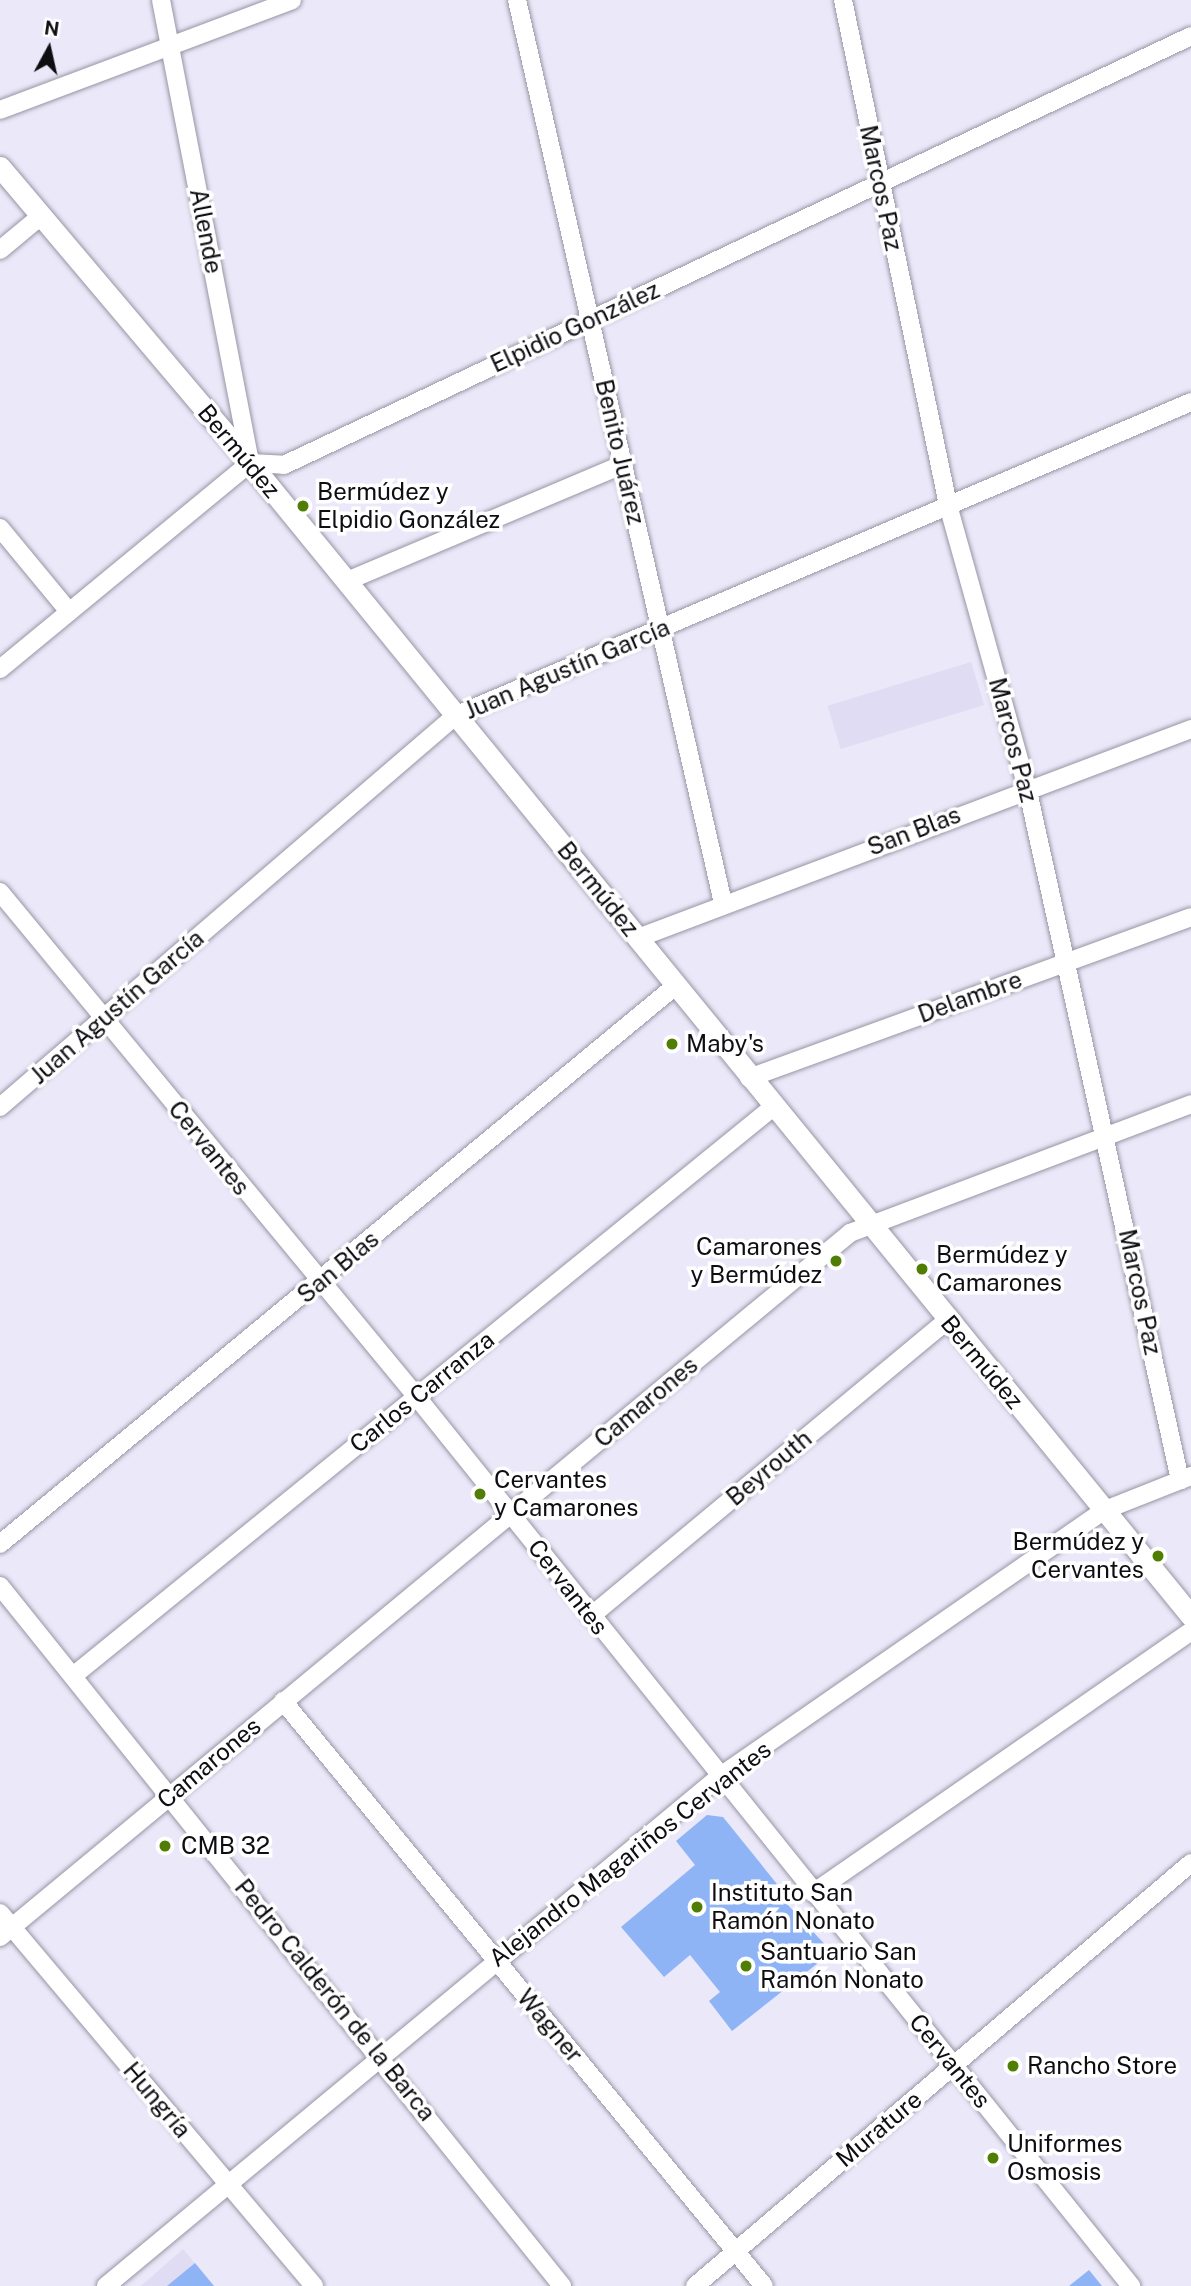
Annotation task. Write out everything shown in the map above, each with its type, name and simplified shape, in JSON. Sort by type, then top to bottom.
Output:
[{"type":"street","name":"Allende","points":[[161,0],[250,463]]},
{"type":"street","points":[[0,110],[292,0]]},
{"type":"street","name":"Benito Juárez","points":[[517,0],[723,903]]},
{"type":"street","name":"Marcos Paz","points":[[843,0],[948,505],[1027,787],[1186,1478]]},
{"type":"street","name":"Elpidio González","points":[[250,463],[284,464],[1191,36]]},
{"type":"street","name":"Bermúdez","points":[[0,167],[250,463],[638,938],[674,988],[1191,1616]]},
{"type":"street","points":[[0,250],[41,216]]},
{"type":"street","name":"Juan Agustín García","points":[[0,1107],[455,716],[1191,402]]},
{"type":"street","points":[[0,669],[67,609],[250,463]]},
{"type":"street","points":[[346,580],[624,464]]},
{"type":"street","points":[[0,528],[67,609]]},
{"type":"street","name":"San Blas","points":[[638,938],[1027,787],[1191,729]]},
{"type":"street","name":"Cervantes","points":[[0,892],[319,1283],[416,1396],[719,1777],[1131,2286]]},
{"type":"street","name":"Delambre","points":[[749,1078],[1191,917]]},
{"type":"street","name":"San Blas","points":[[0,1544],[674,988]]},
{"type":"street","name":"Camarones","points":[[6,1932],[866,1223],[1191,1104]]},
{"type":"street","name":"Carlos Carranza","points":[[73,1676],[772,1108]]},
{"type":"street","name":"Beyrouth","points":[[592,1616],[947,1321]]},
{"type":"street","name":"Alejandro Magariños Cervantes","points":[[106,2286],[495,1960],[719,1777],[1105,1510],[1186,1478]]},
{"type":"street","name":"Pedro Calderón de la Barca","points":[[0,1586],[562,2286]]},
{"type":"street","points":[[813,1893],[1191,1631]]},
{"type":"street","name":"Wagner","points":[[283,1701],[764,2286]]},
{"type":"street","name":"Murature","points":[[695,2286],[1191,1863]]},
{"type":"street","name":"Hungría","points":[[0,1913],[6,1932],[314,2286]]},
{"type":"shaded area","points":[[971,662],[984,705],[841,749],[828,706]]},
{"type":"shaded area","points":[[183,2249],[214,2286],[141,2286]]},
{"type":"building","points":[[707,1815],[723,1817],[777,1884],[772,1888],[832,1952],[732,2031],[709,2001],[720,1992],[690,1955],[664,1977],[621,1927],[695,1865],[676,1841]]},
{"type":"building","points":[[195,2263],[214,2286],[167,2286]]},
{"type":"building","points":[[1089,2270],[1102,2286],[1069,2286]]},
{"type":"place","name":"Bermúdez y Elpidio González","points":[[303,506]]},
{"type":"place","name":"Maby's","points":[[672,1044]]},
{"type":"place","name":"Camarones y Bermúdez","points":[[836,1261]]},
{"type":"place","name":"Bermúdez y Camarones","points":[[922,1269]]},
{"type":"place","name":"Cervantes y Camarones","points":[[480,1494]]},
{"type":"place","name":"Bermúdez y Cervantes","points":[[1158,1556]]},
{"type":"place","name":"CMB 32","points":[[165,1846]]},
{"type":"place","name":"Instituto San Ramón Nonato","points":[[697,1907]]},
{"type":"place","name":"Santuario San Ramón Nonato","points":[[746,1966]]},
{"type":"place","name":"Rancho Store","points":[[1013,2066]]},
{"type":"place","name":"Uniformes Osmosis","points":[[993,2158]]}]
